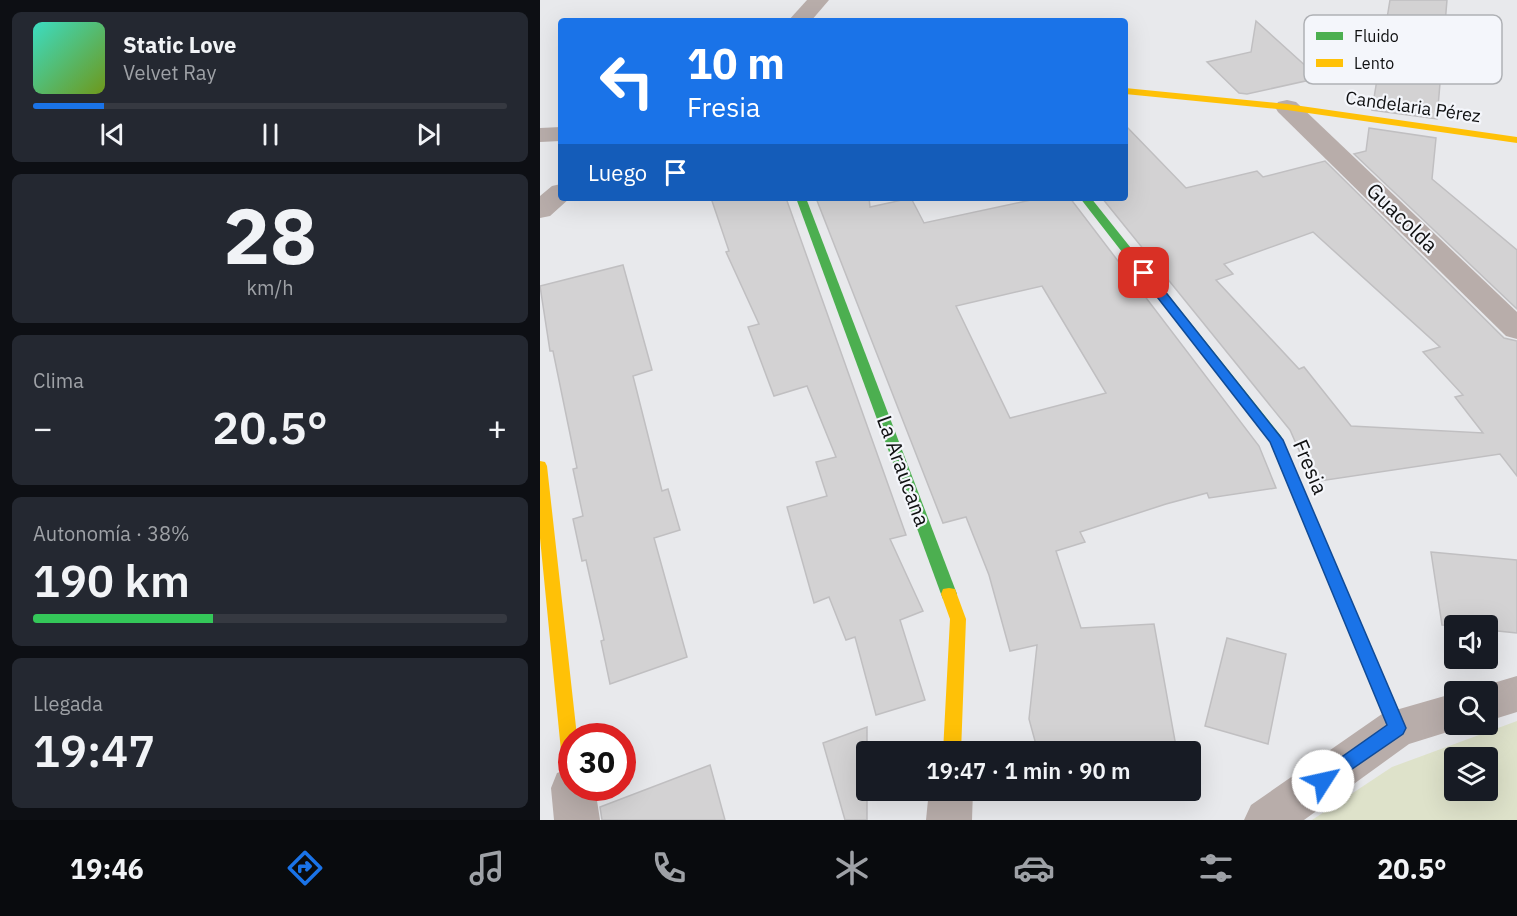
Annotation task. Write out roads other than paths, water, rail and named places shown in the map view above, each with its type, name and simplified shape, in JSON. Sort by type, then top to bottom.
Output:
[{"type":"street","points":[[802,18],[819,0]]},
{"type":"street","name":"Candelaria Pérez","points":[[1128,91],[1287,107],[1517,140]]},
{"type":"street","name":"Guacolda","points":[[1287,107],[1517,329]]},
{"type":"street","points":[[540,135],[558,135]]},
{"type":"street","points":[[540,210],[558,195]]},
{"type":"street","name":"La Araucana","points":[[802,201],[958,619],[952,741]]},
{"type":"street","name":"Fresia","points":[[1087,201],[1276,440],[1397,728]]},
{"type":"street","points":[[540,466],[567,723]]},
{"type":"street","points":[[1498,699],[1517,694]]},
{"type":"street","points":[[1267,820],[1397,728],[1444,715]]},
{"type":"street","points":[[575,801],[577,820]]},
{"type":"street","points":[[949,820],[950,801]]}]
